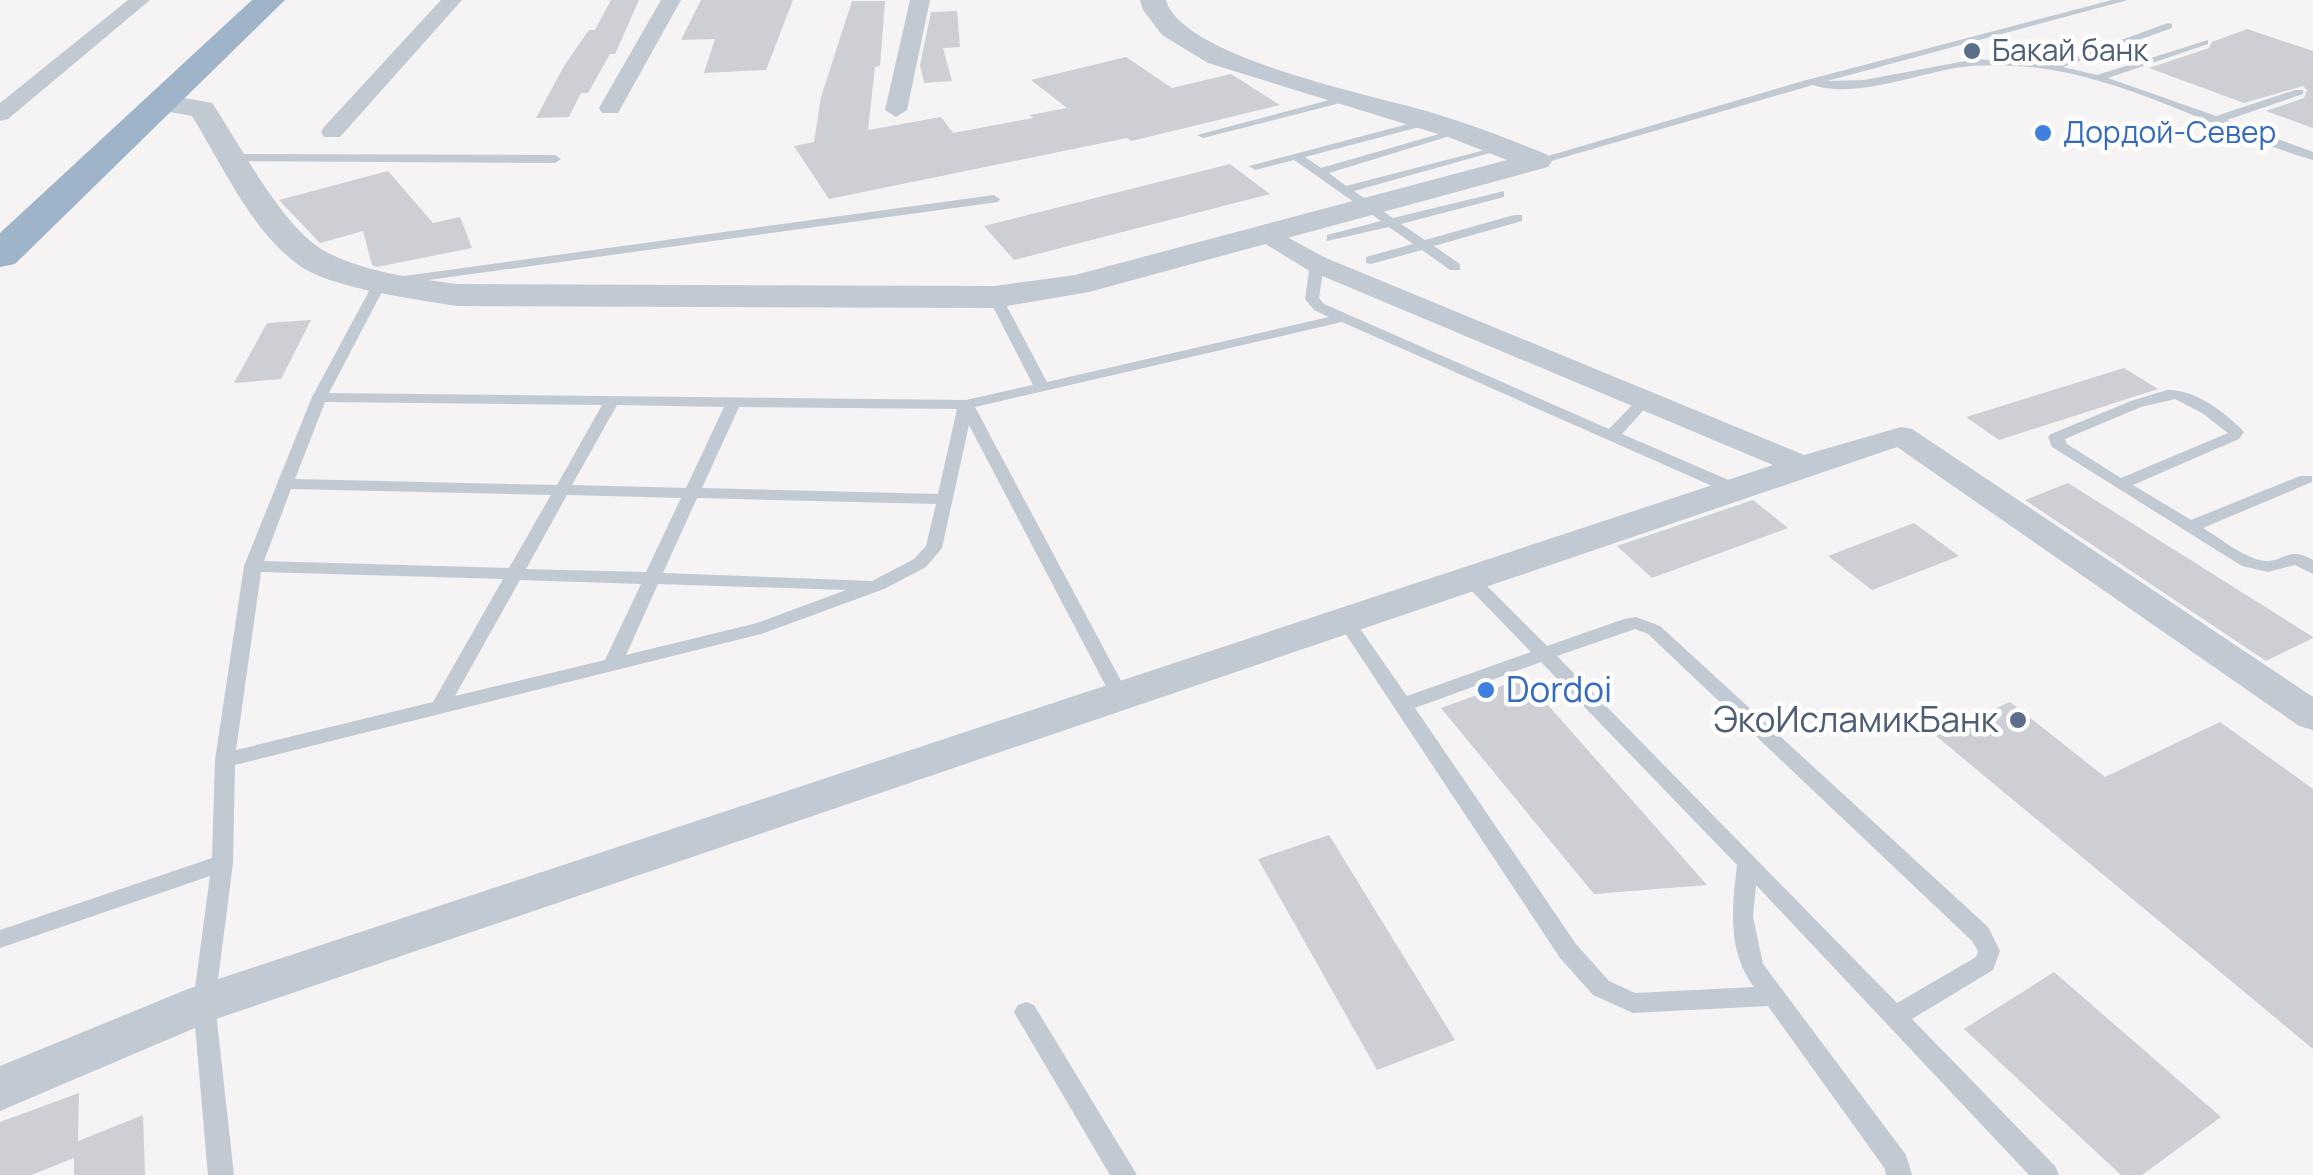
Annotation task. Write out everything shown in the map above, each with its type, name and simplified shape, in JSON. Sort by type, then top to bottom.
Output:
[{"type":"highway","points":[[0,255],[270,0]]},
{"type":"street","points":[[0,114],[140,0]]},
{"type":"street","points":[[332,132],[452,0]]},
{"type":"street","points":[[610,108],[671,0]]},
{"type":"street","points":[[896,110],[920,0]]},
{"type":"street","points":[[1153,0],[1166,26],[1224,60],[1427,122],[1537,161]]},
{"type":"street","points":[[163,103],[202,109],[274,223],[314,260],[380,283],[457,295],[854,299],[995,296],[1077,285],[1537,161]]},
{"type":"street","points":[[1268,235],[1324,251],[1644,401],[1802,466]]},
{"type":"street","points":[[0,1089],[204,1003],[1900,436],[2313,716]]},
{"type":"lane","points":[[1537,161],[1808,83],[2122,0]]},
{"type":"lane","points":[[2056,65],[2168,26]]},
{"type":"lane","points":[[2097,78],[2204,42]]},
{"type":"lane","points":[[1808,83],[1857,87],[1965,63],[2056,65],[2313,156]]},
{"type":"lane","points":[[2214,121],[2299,92]]},
{"type":"lane","points":[[1203,135],[1352,98]]},
{"type":"lane","points":[[1255,166],[1427,122]]},
{"type":"lane","points":[[1320,172],[1457,132]]},
{"type":"lane","points":[[1500,147],[1368,207],[1324,251],[1312,300],[1342,318],[1734,490]]},
{"type":"lane","points":[[1296,156],[1455,267]]},
{"type":"lane","points":[[233,158],[556,159]]},
{"type":"lane","points":[[1368,207],[1500,194]]},
{"type":"lane","points":[[221,1175],[204,1003],[222,863],[225,760],[253,566],[319,397],[380,283],[994,198]]},
{"type":"lane","points":[[1371,260],[1518,218]]},
{"type":"lane","points":[[995,296],[1043,389]]},
{"type":"lane","points":[[319,397],[966,405],[1342,318]]},
{"type":"lane","points":[[2120,484],[2234,436],[2236,432],[2222,419],[2169,394],[2056,437],[2060,447],[2120,484],[2190,527],[2256,567],[2271,569],[2305,554],[2313,568]]},
{"type":"lane","points":[[439,708],[612,400]]},
{"type":"lane","points":[[1611,436],[1644,401]]},
{"type":"lane","points":[[612,665],[734,402]]},
{"type":"lane","points":[[225,760],[761,628],[878,585],[920,563],[934,548],[966,405]]},
{"type":"lane","points":[[966,405],[1119,694]]},
{"type":"lane","points":[[2190,527],[2306,478]]},
{"type":"lane","points":[[286,484],[945,499]]},
{"type":"lane","points":[[253,566],[878,585]]},
{"type":"lane","points":[[1470,578],[2046,1175]]},
{"type":"lane","points":[[1346,621],[1568,951],[1600,988],[1633,1002],[1773,996]]},
{"type":"lane","points":[[1402,705],[1624,624],[1636,623],[1654,630],[1980,934],[1989,951],[1985,963],[1894,1017]]},
{"type":"lane","points":[[0,938],[222,863]]},
{"type":"lane","points":[[1748,863],[1742,917],[1752,967],[1897,1164],[1899,1175]]},
{"type":"lane","points":[[1026,1012],[1124,1175]]},
{"type":"building","points":[[611,0],[639,0],[615,54],[610,54],[588,93],[581,93],[569,117],[536,118],[564,66],[589,30],[595,30]]},
{"type":"building","points":[[701,0],[793,0],[766,70],[704,73],[715,39],[681,40]]},
{"type":"building","points":[[852,1],[885,1],[880,66],[875,67],[868,130],[941,117],[953,133],[1033,118],[1030,115],[1067,108],[1031,80],[1126,57],[1172,88],[1231,74],[1280,105],[1131,141],[1127,138],[829,199],[794,146],[814,142],[821,97]]},
{"type":"building","points":[[957,11],[960,47],[943,48],[952,81],[924,83],[920,65],[931,12]]},
{"type":"building","points":[[2247,29],[2313,51],[2313,128],[2266,111],[2304,98],[2307,90],[2303,86],[2244,103],[2149,68],[2209,48],[2212,42]]},
{"type":"building","points":[[1230,164],[1270,194],[1014,260],[984,226]]},
{"type":"building","points":[[388,171],[433,223],[460,217],[472,248],[377,267],[372,265],[363,231],[320,243],[279,200]]},
{"type":"building","points":[[311,320],[281,379],[234,383],[267,323]]},
{"type":"building","points":[[2124,368],[2158,389],[1999,440],[1966,417]]},
{"type":"building","points":[[2068,483],[2313,638],[2266,661],[2025,500]]},
{"type":"building","points":[[1753,500],[1788,528],[1652,578],[1617,546]]},
{"type":"building","points":[[1914,523],[1959,556],[1872,590],[1828,556]]},
{"type":"building","points":[[1524,678],[1707,885],[1594,894],[1441,708]]},
{"type":"building","points":[[2010,702],[2105,777],[2220,722],[2313,789],[2313,1049],[1935,735]]},
{"type":"building","points":[[1329,835],[1455,1040],[1377,1070],[1258,859]]},
{"type":"building","points":[[2054,972],[2221,1117],[2142,1175],[2121,1175],[1964,1029]]},
{"type":"building","points":[[79,1093],[78,1141],[143,1115],[145,1175],[74,1175],[74,1158],[31,1175],[0,1175],[0,1122]]},
{"type":"place","name":"Бакай банк","points":[[1972,51]]},
{"type":"place","name":"Дордой-Север","points":[[2043,133]]},
{"type":"place","name":"Dordoi","points":[[1486,690]]},
{"type":"place","name":"ЭкоИсламикБанк","points":[[2018,720]]}]
